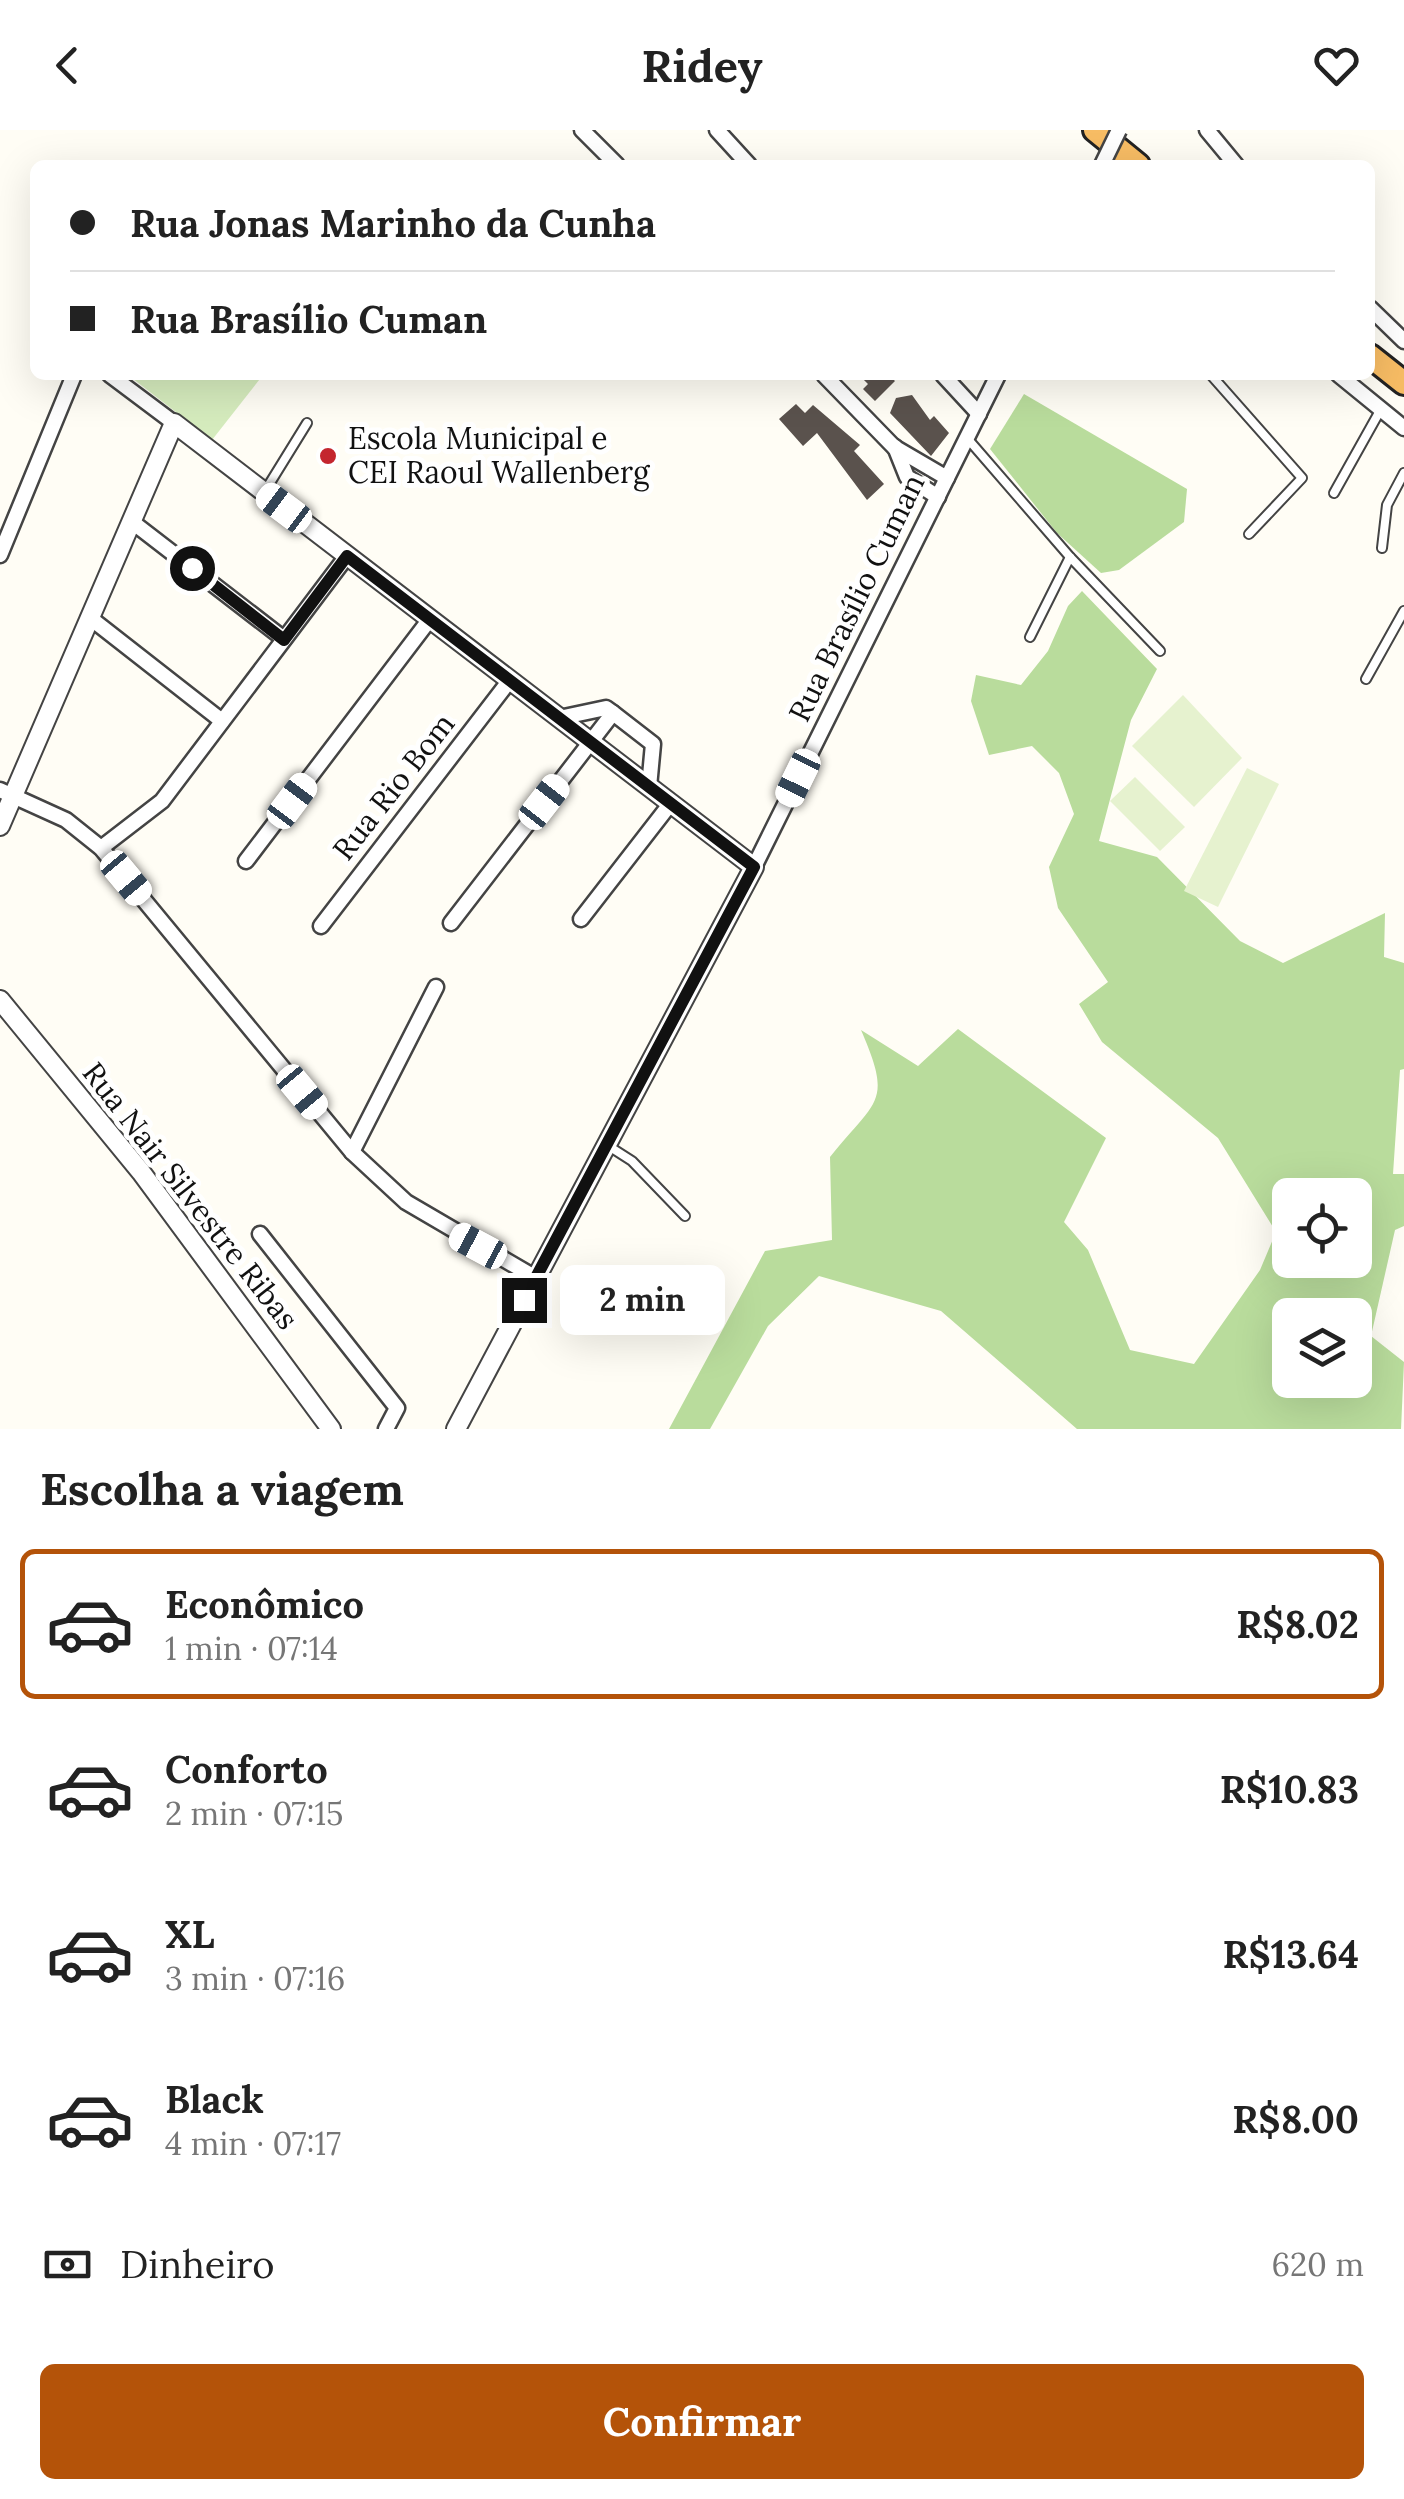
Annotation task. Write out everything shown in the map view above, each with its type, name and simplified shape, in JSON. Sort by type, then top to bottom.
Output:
[{"type":"highway","points":[[1095,130],[1132,160]]},
{"type":"highway","points":[[1375,360],[1404,384]]},
{"type":"street","points":[[582,130],[612,160]]},
{"type":"street","points":[[717,130],[744,160]]},
{"type":"street","points":[[1104,160],[1119,130]]},
{"type":"street","points":[[1207,130],[1232,160]]},
{"type":"street","points":[[1375,313],[1404,341]]},
{"type":"street","points":[[0,556],[72,380]]},
{"type":"street","points":[[117,380],[754,867]]},
{"type":"street","points":[[829,380],[894,447],[947,478]]},
{"type":"street","points":[[948,380],[979,414]]},
{"type":"street","name":"Rua Brasílio Cuman","points":[[456,1429],[754,867],[996,380]]},
{"type":"street","points":[[1345,380],[1404,428]]},
{"type":"street","points":[[0,826],[6,793],[174,423]]},
{"type":"street","points":[[894,447],[907,478],[938,497]]},
{"type":"street","points":[[130,521],[284,640]]},
{"type":"street","points":[[101,848],[162,801],[347,556]]},
{"type":"street","points":[[89,617],[222,721]]},
{"type":"street","points":[[246,861],[430,620]]},
{"type":"street","name":"Rua Rio Bom","points":[[321,926],[510,680]]},
{"type":"street","points":[[559,718],[606,708],[613,713],[653,744],[649,787]]},
{"type":"street","points":[[451,923],[613,713]]},
{"type":"street","points":[[6,793],[66,820],[101,848],[352,1152],[406,1202],[536,1278]]},
{"type":"street","points":[[581,919],[671,803]]},
{"type":"street","points":[[352,1152],[436,987]]},
{"type":"street","name":"Rua Nair Silvestre Ribas","points":[[0,1000],[162,1198],[332,1429]]},
{"type":"street","points":[[260,1234],[397,1408],[386,1429]]},
{"type":"lane","points":[[1215,380],[1302,478],[1249,534]]},
{"type":"lane","points":[[1334,492],[1381,409]]},
{"type":"lane","points":[[264,492],[307,423]]},
{"type":"lane","points":[[967,438],[1070,557],[1160,650]]},
{"type":"lane","points":[[1382,548],[1387,505],[1404,472]]},
{"type":"lane","points":[[1030,636],[1070,557]]},
{"type":"lane","points":[[1366,680],[1404,612]]},
{"type":"lane","points":[[608,1144],[632,1161],[685,1216]]},
{"type":"green space","points":[[134,380],[259,380],[212,440]]},
{"type":"green space","points":[[1024,394],[1187,489],[1184,522],[1119,570],[1101,573],[1057,533],[990,449]]},
{"type":"green space","points":[[1082,591],[1157,669],[1131,720],[1099,841],[1157,857],[1240,941],[1283,963],[1385,913],[1384,957],[1404,963],[1404,1069],[1400,1070],[1393,1174],[1404,1174],[1404,1226],[1395,1230],[1372,1332],[1372,1298],[1272,1298],[1272,1398],[1372,1398],[1372,1337],[1404,1362],[1401,1429],[1077,1429],[941,1311],[819,1276],[768,1326],[710,1429],[669,1429],[765,1251],[832,1240],[830,1157],[869,1110],[878,1087],[861,1030],[918,1066],[958,1029],[1106,1138],[1064,1222],[1088,1250],[1130,1350],[1194,1364],[1260,1270],[1272,1242],[1272,1278],[1372,1278],[1372,1178],[1272,1178],[1272,1226],[1218,1138],[1102,1042],[1079,1004],[1108,982],[1058,908],[1049,867],[1074,814],[1059,773],[1032,746],[989,755],[971,701],[976,675],[1021,685],[1048,651],[1068,606]]},
{"type":"green space","points":[[1183,695],[1242,758],[1194,807],[1132,746]]},
{"type":"green space","points":[[1247,768],[1279,784],[1218,907],[1184,891]]},
{"type":"green space","points":[[1135,777],[1185,827],[1160,851],[1110,801]]},
{"type":"building","points":[[864,380],[895,381],[875,401],[863,389],[868,384]]},
{"type":"building","points":[[912,395],[930,420],[934,416],[949,433],[931,456],[890,413],[896,398]]},
{"type":"building","points":[[796,404],[805,413],[813,405],[860,445],[854,451],[884,484],[867,500],[817,433],[803,446],[779,419]]},
{"type":"place","name":"Escola Municipal e CEI Raoul Wallenberg","points":[[328,456]]},
{"type":"route","points":[[192,568],[284,640],[347,556],[754,867],[524,1300]]}]
